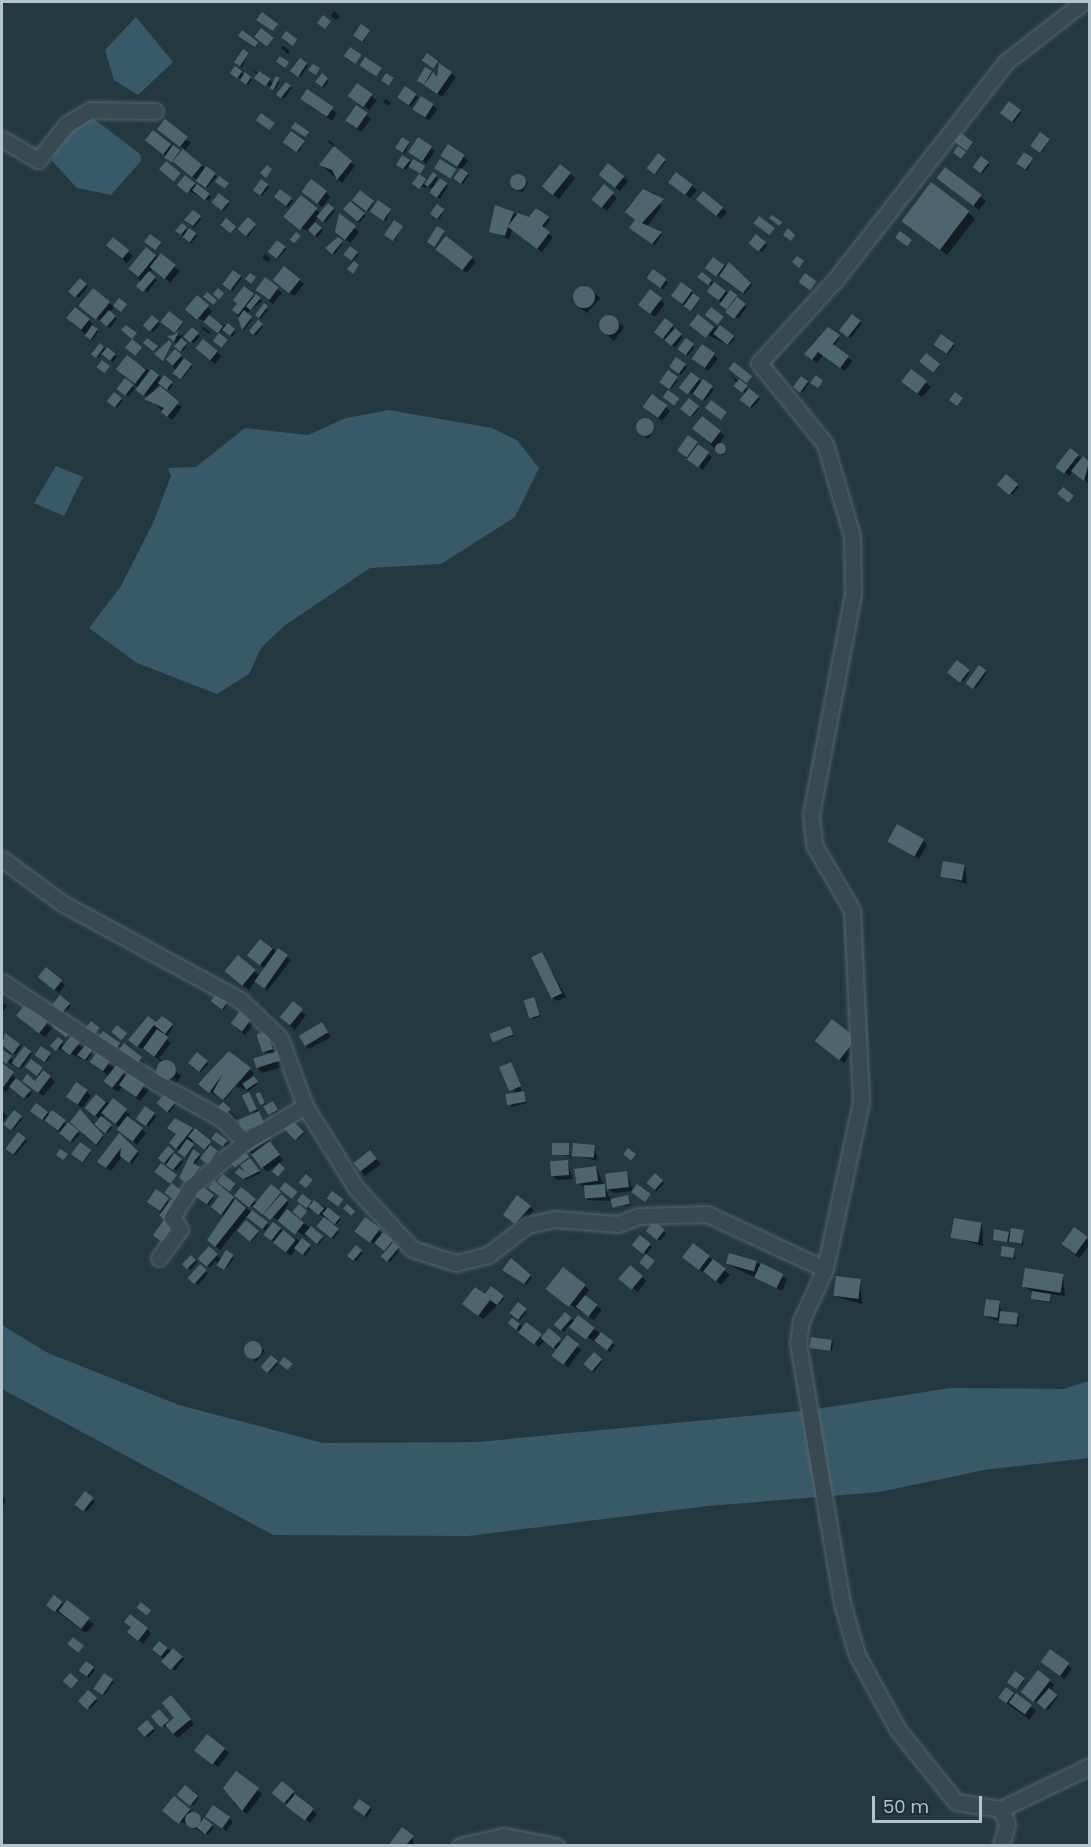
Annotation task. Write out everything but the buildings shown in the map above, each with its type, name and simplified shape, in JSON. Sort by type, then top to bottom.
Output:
[{"type":"street","points":[[1083,2],[1006,62],[834,282],[759,363],[825,444],[852,536],[853,594],[811,814],[814,845],[852,910],[862,1044],[861,1102],[825,1269],[804,1313],[798,1343],[848,1629],[898,1730],[946,1794],[964,1805],[1001,1809],[1089,1766]]},
{"type":"street","points":[[2,139],[38,160],[67,124],[90,110],[155,111]]},
{"type":"street","points":[[2,859],[62,903],[240,1000],[280,1038],[305,1106],[356,1188],[415,1251],[456,1263],[472,1262],[527,1225],[556,1219],[618,1224],[639,1216],[707,1214],[825,1269]]},
{"type":"street","points":[[2,982],[156,1083],[221,1118],[245,1142]]},
{"type":"street","points":[[159,1258],[180,1229],[172,1218],[191,1187],[245,1142],[305,1106]]},
{"type":"street","points":[[1001,1809],[1007,1824],[1001,1845]]},
{"type":"street","points":[[460,1845],[504,1836],[556,1845]]},
{"type":"water","points":[[136,17],[173,62],[138,95],[114,80],[105,50]]},
{"type":"water","points":[[94,119],[140,154],[141,161],[111,195],[77,188],[52,161],[56,148],[83,121]]},
{"type":"water","points":[[389,410],[492,428],[517,440],[539,468],[515,517],[441,564],[370,568],[284,626],[261,648],[249,674],[217,694],[137,663],[89,628],[121,586],[153,523],[171,476],[168,468],[196,467],[245,428],[308,435],[346,418]]},
{"type":"water","points":[[56,466],[83,477],[64,516],[34,503]]},
{"type":"water","points":[[2,1325],[48,1353],[179,1405],[323,1443],[478,1442],[810,1410],[950,1388],[1063,1389],[1089,1381],[1089,1458],[984,1470],[880,1492],[708,1506],[468,1536],[273,1535],[2,1389]]}]
